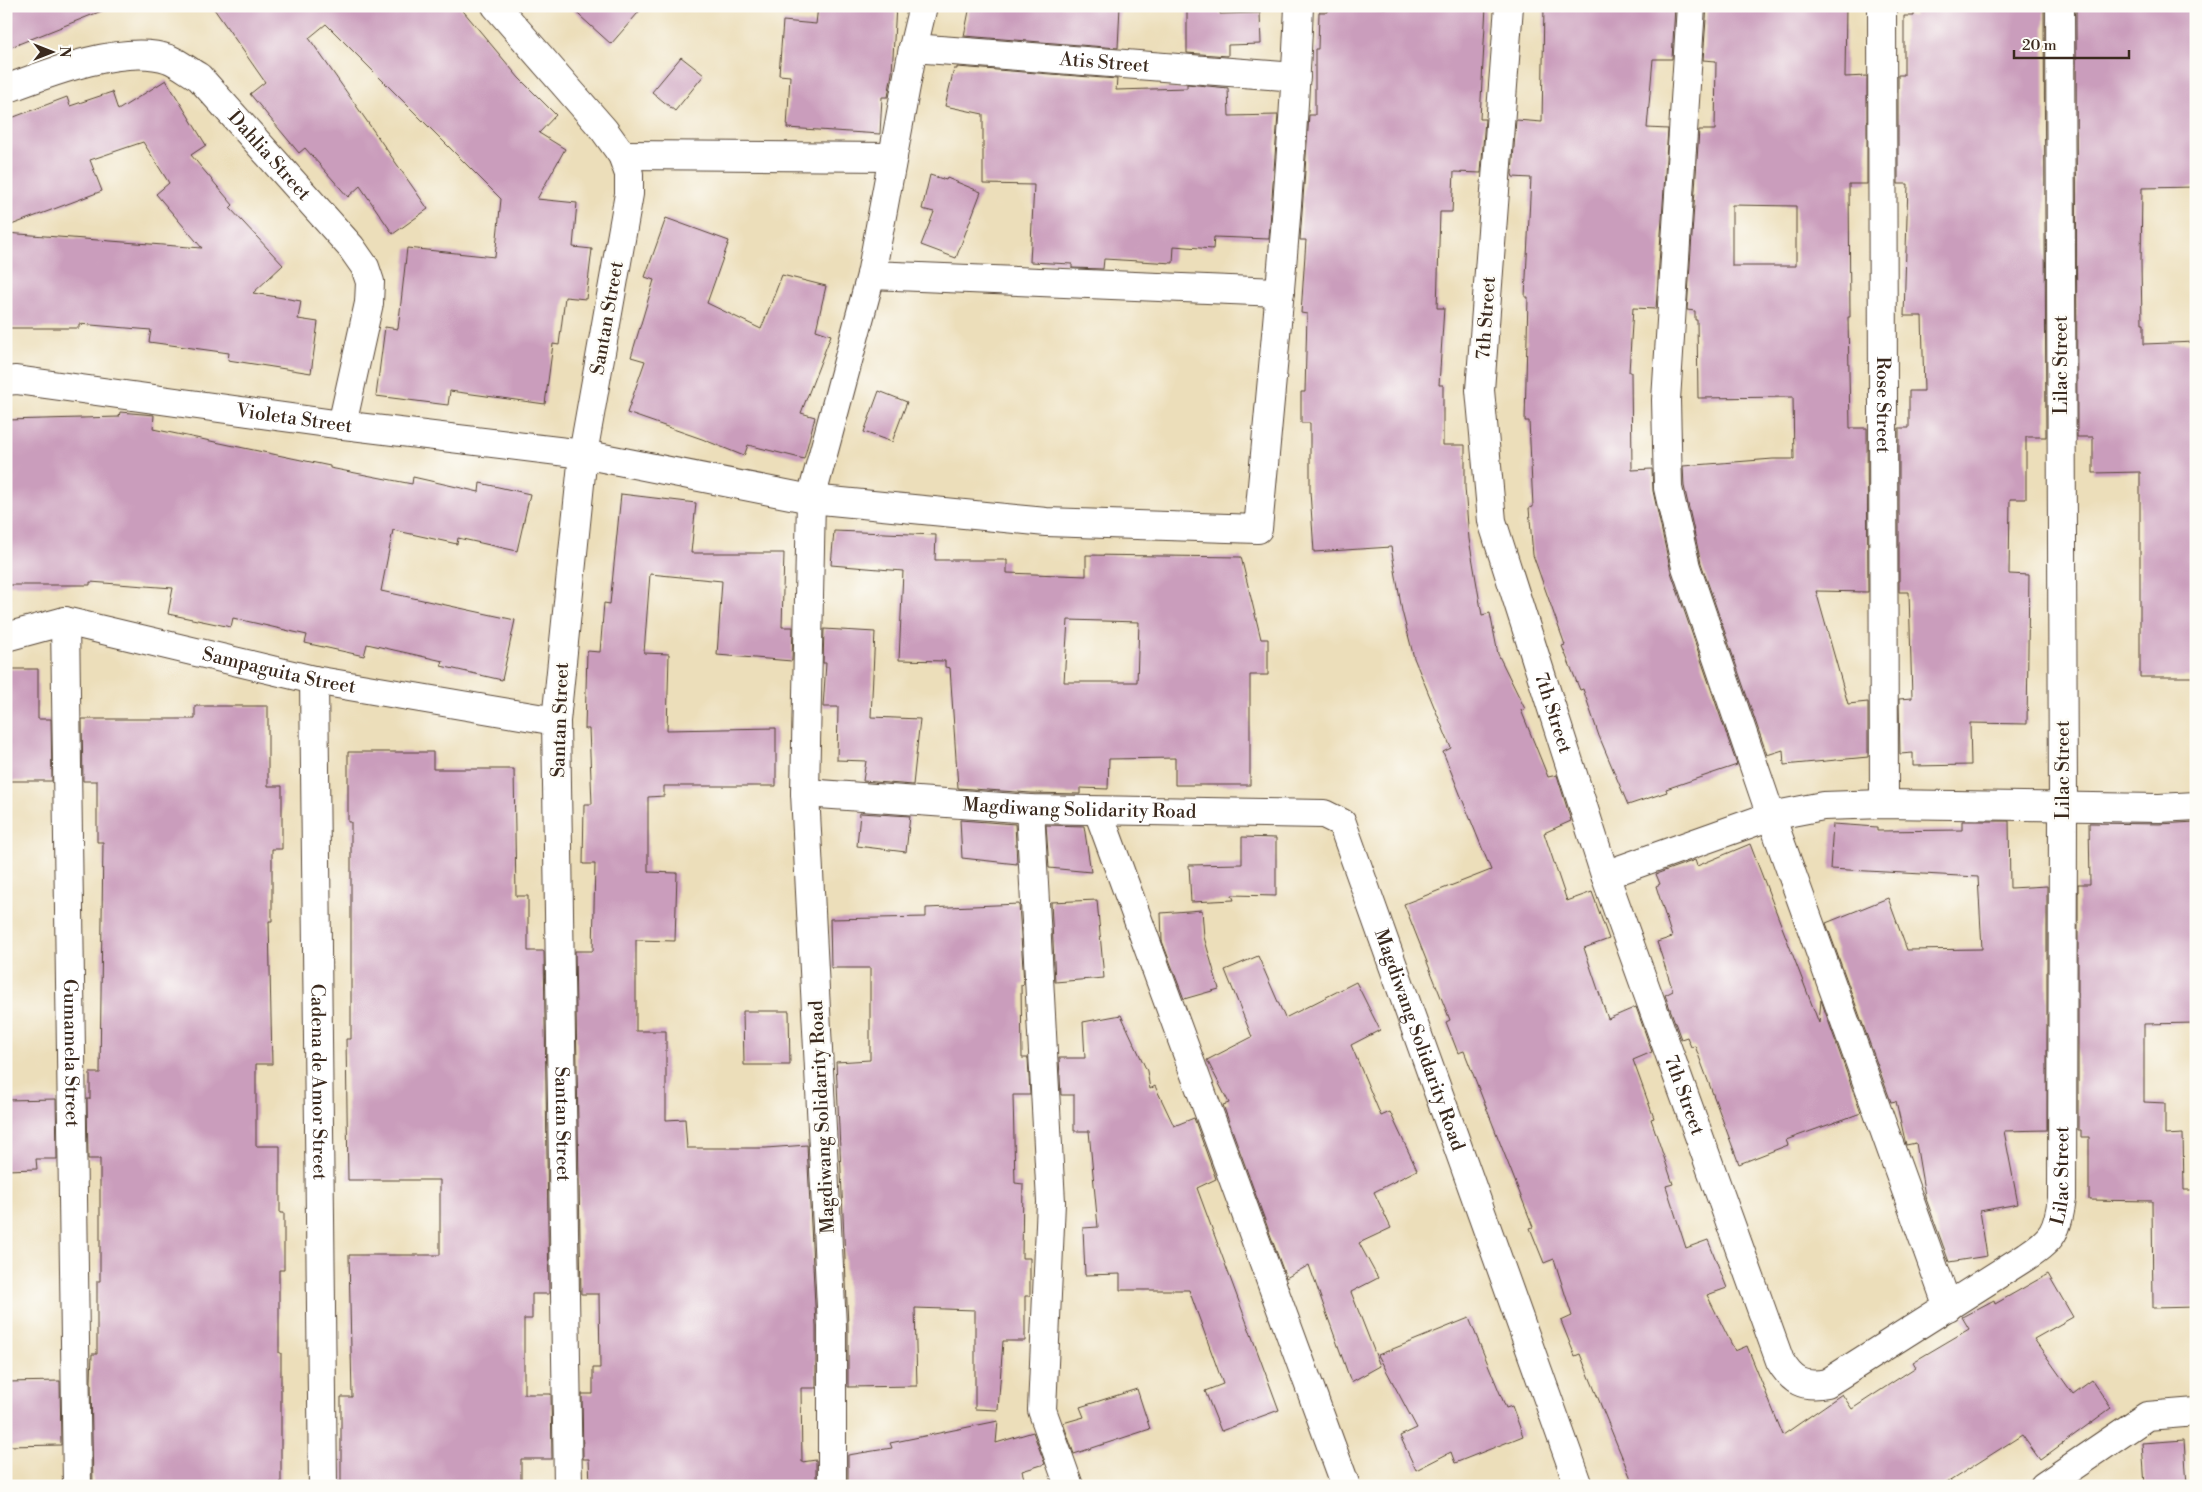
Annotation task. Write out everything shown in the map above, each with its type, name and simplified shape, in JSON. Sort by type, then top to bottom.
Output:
[{"type":"street","name":"Santan Street","points":[[496,6],[604,130],[622,154],[629,174],[629,194],[583,454],[556,721],[568,1486]]},
{"type":"street","points":[[805,793],[811,499],[871,275],[923,6]]},
{"type":"street","points":[[871,275],[1280,292],[1296,77],[1299,6]]},
{"type":"street","name":"7th Street","points":[[1509,6],[1480,390],[1492,521],[1604,875],[1780,1361],[1788,1375],[1801,1383]]},
{"type":"street","points":[[1691,6],[1666,400],[1668,488],[1686,567],[1771,816],[1948,1308]]},
{"type":"street","name":"Rose Street","points":[[1882,6],[1884,804]]},
{"type":"street","name":"Lilac Street","points":[[1801,1383],[1814,1386],[1827,1383],[1948,1308],[2041,1247],[2053,1235],[2059,1221],[2062,1199],[2063,807],[2060,6]]},
{"type":"street","name":"Atis Street","points":[[914,48],[1296,77]]},
{"type":"street","name":"Dahlia Street","points":[[6,89],[97,59],[138,55],[169,59],[199,77],[351,247],[365,267],[370,282],[369,303],[342,425]]},
{"type":"street","points":[[622,154],[893,157]]},
{"type":"street","name":"Violeta Street","points":[[6,381],[16,380],[342,425],[583,454],[811,499],[1046,522],[1258,529],[1280,292]]},
{"type":"street","name":"Sampaguita Street","points":[[6,637],[65,621],[314,680],[556,721]]},
{"type":"street","name":"Gumamela Street","points":[[65,621],[78,1486]]},
{"type":"street","name":"Cadena de Amor Street","points":[[314,680],[324,1486]]},
{"type":"street","name":"Magdiwang Solidarity Road","points":[[832,1486],[832,1326],[805,793],[1030,809],[1324,814],[1342,822],[1579,1486]]},
{"type":"street","points":[[1604,875],[1771,816],[1823,806],[1884,804],[2159,808],[2196,806]]},
{"type":"street","points":[[1030,809],[1051,1202],[1042,1410],[1069,1486]]},
{"type":"street","points":[[1098,811],[1346,1486]]},
{"type":"street","points":[[2044,1486],[2148,1416],[2196,1412]]},
{"type":"building","points":[[6,6],[108,6],[109,8],[6,49]]},
{"type":"building","points":[[212,6],[459,6],[519,78],[556,115],[539,133],[565,149],[537,199],[577,203],[573,247],[592,249],[586,299],[565,297],[559,345],[553,344],[545,404],[450,391],[448,405],[376,396],[385,327],[398,329],[407,248],[495,257],[501,199],[326,24],[309,38],[428,209],[393,234],[360,186],[348,197],[305,148],[299,153],[250,94],[265,82]]},
{"type":"building","points":[[569,6],[644,6],[611,44]]},
{"type":"building","points":[[818,6],[896,6],[892,73],[888,97],[882,97],[880,134],[787,128],[790,76],[779,75],[783,21],[816,24]]},
{"type":"building","points":[[970,6],[1120,6],[1118,48],[964,36]]},
{"type":"building","points":[[1187,6],[1220,6],[1220,14],[1260,13],[1261,44],[1228,45],[1228,56],[1187,53]]},
{"type":"building","points":[[1328,6],[1423,9],[1423,6],[1486,6],[1480,119],[1485,119],[1481,173],[1454,172],[1452,212],[1440,212],[1437,308],[1444,308],[1439,385],[1443,385],[1443,445],[1465,445],[1465,487],[1469,539],[1482,615],[1490,613],[1498,654],[1525,709],[1521,710],[1548,777],[1557,775],[1571,821],[1544,833],[1567,901],[1592,892],[1609,939],[1584,948],[1608,1019],[1636,1007],[1652,1052],[1633,1060],[1654,1118],[1651,1119],[1673,1184],[1666,1186],[1686,1248],[1708,1240],[1727,1288],[1707,1295],[1735,1351],[1747,1346],[1783,1435],[1842,1394],[1852,1409],[1916,1367],[1913,1362],[1969,1329],[1962,1317],[1994,1300],[1995,1304],[2048,1274],[2073,1317],[2034,1339],[2073,1394],[2092,1380],[2111,1408],[2040,1460],[2022,1435],[1942,1486],[1634,1486],[1580,1354],[1575,1356],[1561,1321],[1572,1316],[1554,1259],[1544,1263],[1530,1228],[1533,1227],[1464,1051],[1458,1053],[1446,1022],[1450,1020],[1404,904],[1491,870],[1443,752],[1451,748],[1414,658],[1402,611],[1391,547],[1314,552],[1310,491],[1310,423],[1301,423],[1301,392],[1305,392],[1307,314],[1301,313],[1306,240],[1300,240],[1309,115],[1315,115],[1315,49],[1318,49],[1319,12],[1328,12]]},
{"type":"building","points":[[1544,6],[1675,6],[1672,59],[1653,59],[1647,128],[1668,129],[1656,309],[1633,308],[1629,372],[1631,372],[1632,470],[1652,469],[1653,491],[1671,572],[1737,765],[1666,789],[1667,792],[1628,805],[1599,736],[1583,689],[1580,690],[1562,646],[1565,645],[1533,555],[1529,508],[1533,507],[1529,421],[1525,421],[1528,297],[1525,297],[1531,178],[1513,177],[1512,174],[1516,120],[1542,122]]},
{"type":"building","points":[[1707,6],[1846,6],[1845,77],[1867,76],[1867,184],[1849,184],[1850,317],[1848,317],[1850,428],[1867,428],[1868,592],[1816,591],[1848,704],[1868,702],[1868,757],[1784,765],[1783,750],[1767,755],[1701,563],[1684,486],[1683,466],[1794,459],[1793,397],[1698,398],[1697,320],[1695,320],[1695,311],[1687,310],[1699,130],[1715,130],[1716,61],[1703,60]],"holes":[[[1732,205],[1796,206],[1796,266],[1732,266]]]},
{"type":"building","points":[[1914,6],[2044,6],[2046,437],[2026,437],[2026,499],[2010,499],[2009,574],[2029,575],[2027,724],[1970,723],[1971,765],[1913,766],[1913,753],[1900,754],[1899,699],[1912,698],[1909,592],[1899,592],[1899,428],[1909,428],[1909,391],[1924,391],[1922,316],[1904,316],[1908,184],[1898,184],[1898,75],[1904,75],[1904,16],[1914,16]]},
{"type":"building","points":[[2076,6],[2196,6],[2196,187],[2142,188],[2141,263],[2144,344],[2196,342],[2196,676],[2194,677],[2140,677],[2140,472],[2093,473],[2093,437],[2077,437]]},
{"type":"building","points":[[681,57],[704,75],[675,111],[652,92]]},
{"type":"building","points":[[957,67],[1117,79],[1116,90],[1187,88],[1187,84],[1228,88],[1229,116],[1278,115],[1269,239],[1214,237],[1213,249],[1174,246],[1173,263],[1104,259],[1103,269],[1072,268],[1072,264],[1030,262],[1034,185],[983,184],[983,114],[945,106],[954,69],[957,69]]},
{"type":"building","points":[[166,80],[206,145],[191,155],[233,205],[230,208],[283,265],[253,293],[301,301],[298,319],[318,322],[311,373],[228,360],[229,353],[149,342],[151,330],[79,324],[79,328],[6,328],[6,233],[202,248],[156,194],[169,183],[143,142],[90,160],[102,191],[6,227],[6,120],[67,97],[70,106],[112,92],[118,110]]},
{"type":"building","points":[[930,175],[946,180],[947,178],[981,192],[956,258],[921,245],[934,212],[922,209]]},
{"type":"building","points":[[666,218],[729,241],[707,303],[761,329],[782,275],[826,286],[816,330],[831,335],[801,413],[815,417],[804,459],[748,445],[744,456],[627,413],[645,361],[631,357],[654,280],[645,277]]},
{"type":"building","points":[[879,391],[907,402],[892,442],[864,432]]},
{"type":"building","points":[[120,412],[154,415],[153,429],[330,466],[330,468],[412,484],[413,477],[479,492],[480,483],[530,494],[517,551],[458,538],[457,544],[393,530],[381,591],[515,620],[502,680],[441,666],[443,661],[367,644],[364,656],[305,643],[307,635],[233,618],[231,627],[168,614],[173,588],[90,582],[90,585],[6,585],[6,420],[119,417]]},
{"type":"building","points":[[621,494],[696,503],[691,553],[784,553],[782,627],[793,627],[792,661],[717,655],[722,581],[650,574],[644,653],[669,654],[667,730],[776,728],[776,786],[664,786],[664,796],[648,797],[648,872],[677,873],[675,941],[636,940],[636,1031],[666,1031],[666,1120],[685,1119],[687,1148],[766,1148],[807,1145],[816,1326],[816,1388],[801,1388],[802,1462],[816,1460],[816,1486],[590,1486],[589,1459],[583,1459],[582,1394],[593,1394],[593,1368],[600,1368],[599,1294],[581,1294],[575,951],[593,951],[595,864],[583,864],[584,804],[592,804],[589,729],[585,729],[587,651],[600,652],[604,603],[610,604]]},
{"type":"building","points":[[834,531],[936,535],[935,560],[1007,560],[1007,573],[1086,576],[1086,555],[1241,557],[1261,639],[1268,639],[1268,675],[1250,675],[1250,785],[1175,785],[1175,758],[1109,759],[1108,789],[1080,788],[1080,794],[958,788],[950,668],[945,667],[945,661],[899,660],[903,571],[831,565]],"holes":[[[1068,620],[1139,622],[1137,682],[1064,682]]]},
{"type":"building","points":[[824,629],[875,632],[871,717],[920,719],[913,785],[863,781],[866,761],[837,760],[838,707],[823,707],[826,663],[823,663]]},
{"type":"building","points":[[6,669],[38,669],[38,719],[51,719],[52,781],[6,781]]},
{"type":"building","points":[[195,706],[268,706],[268,786],[282,786],[282,849],[272,849],[272,921],[269,921],[272,1064],[256,1064],[256,1146],[280,1146],[280,1213],[284,1213],[284,1270],[279,1270],[281,1486],[93,1486],[91,1381],[92,1354],[97,1354],[97,1281],[100,1281],[100,1159],[88,1159],[87,1099],[90,1099],[90,1073],[100,1073],[103,842],[97,842],[97,781],[83,781],[82,719],[195,719]]},
{"type":"building","points":[[348,752],[433,752],[433,769],[514,769],[516,896],[528,896],[528,951],[544,951],[549,1294],[532,1294],[532,1319],[524,1319],[524,1394],[551,1394],[552,1459],[521,1459],[521,1486],[341,1486],[341,1397],[352,1397],[349,1255],[440,1255],[440,1180],[348,1180],[346,1039],[351,1039],[351,822],[348,822]]},
{"type":"building","points":[[860,813],[910,816],[906,852],[857,846]]},
{"type":"building","points":[[960,820],[1015,824],[1017,864],[962,858]]},
{"type":"building","points":[[1962,821],[2009,821],[2010,888],[2047,886],[2047,1130],[2004,1131],[2018,1204],[1980,1211],[1987,1256],[1949,1262],[1925,1196],[1916,1143],[1906,1145],[1896,1101],[1891,1102],[1826,923],[1888,898],[1907,950],[1982,949],[1978,877],[1830,869],[1833,824],[1877,827],[1877,831],[1962,830]]},
{"type":"building","points":[[2196,822],[2196,1023],[2144,1024],[2144,1102],[2165,1103],[2165,1135],[2183,1134],[2184,1190],[2196,1190],[2196,1307],[2153,1308],[2152,1201],[2089,1200],[2089,1137],[2081,1137],[2081,1130],[2078,1130],[2078,884],[2090,884],[2089,823],[2159,824]]},
{"type":"building","points":[[1046,825],[1084,826],[1091,872],[1049,868]]},
{"type":"building","points":[[1242,837],[1276,838],[1276,896],[1232,895],[1234,900],[1191,902],[1189,865],[1242,864]]},
{"type":"building","points":[[1750,844],[1819,1023],[1821,1000],[1861,1113],[1786,1140],[1788,1145],[1739,1164],[1695,1046],[1691,1047],[1687,1037],[1681,1039],[1665,995],[1673,991],[1657,942],[1672,937],[1656,886],[1660,884],[1656,874],[1695,860],[1697,866]]},
{"type":"building","points":[[1097,900],[1104,978],[1055,982],[1051,902]]},
{"type":"building","points":[[1019,904],[1024,984],[1021,985],[1022,1058],[1028,1058],[1030,1095],[1013,1095],[1015,1183],[1023,1184],[1022,1258],[1030,1258],[1030,1296],[1025,1296],[1025,1341],[1003,1341],[998,1410],[975,1409],[975,1310],[915,1308],[917,1386],[848,1387],[848,1325],[836,1062],[870,1060],[870,968],[831,968],[830,919],[926,917],[926,908]]},
{"type":"building","points":[[1202,910],[1204,937],[1219,989],[1184,999],[1162,941],[1161,913]]},
{"type":"building","points":[[1258,956],[1285,1018],[1356,982],[1380,1030],[1351,1045],[1381,1116],[1390,1112],[1417,1170],[1374,1192],[1391,1228],[1359,1243],[1378,1278],[1351,1292],[1380,1366],[1351,1382],[1309,1265],[1286,1278],[1223,1105],[1229,1103],[1207,1060],[1252,1037],[1225,970]]},
{"type":"building","points":[[743,1011],[789,1011],[790,1065],[744,1065]]},
{"type":"building","points":[[1121,1015],[1147,1071],[1150,1089],[1155,1086],[1174,1126],[1194,1118],[1216,1179],[1197,1188],[1279,1410],[1221,1431],[1205,1391],[1223,1384],[1189,1290],[1120,1290],[1120,1274],[1085,1275],[1083,1228],[1098,1227],[1089,1131],[1074,1131],[1074,1095],[1061,1095],[1059,1058],[1085,1058],[1083,1022]]},
{"type":"building","points":[[56,1099],[57,1159],[36,1159],[37,1169],[6,1170],[6,1100]]},
{"type":"building","points":[[1469,1318],[1506,1408],[1512,1406],[1523,1436],[1455,1463],[1451,1452],[1416,1470],[1400,1436],[1417,1428],[1378,1355]]},
{"type":"building","points":[[60,1381],[61,1445],[6,1446],[6,1382]]},
{"type":"building","points":[[1137,1389],[1150,1429],[1074,1454],[1063,1423],[1084,1417],[1080,1407]]},
{"type":"building","points":[[998,1421],[996,1443],[1033,1432],[1045,1464],[1022,1471],[1026,1486],[848,1486],[848,1455],[892,1448],[890,1443]]},
{"type":"building","points":[[2184,1440],[2187,1486],[2145,1486],[2142,1443]]}]
